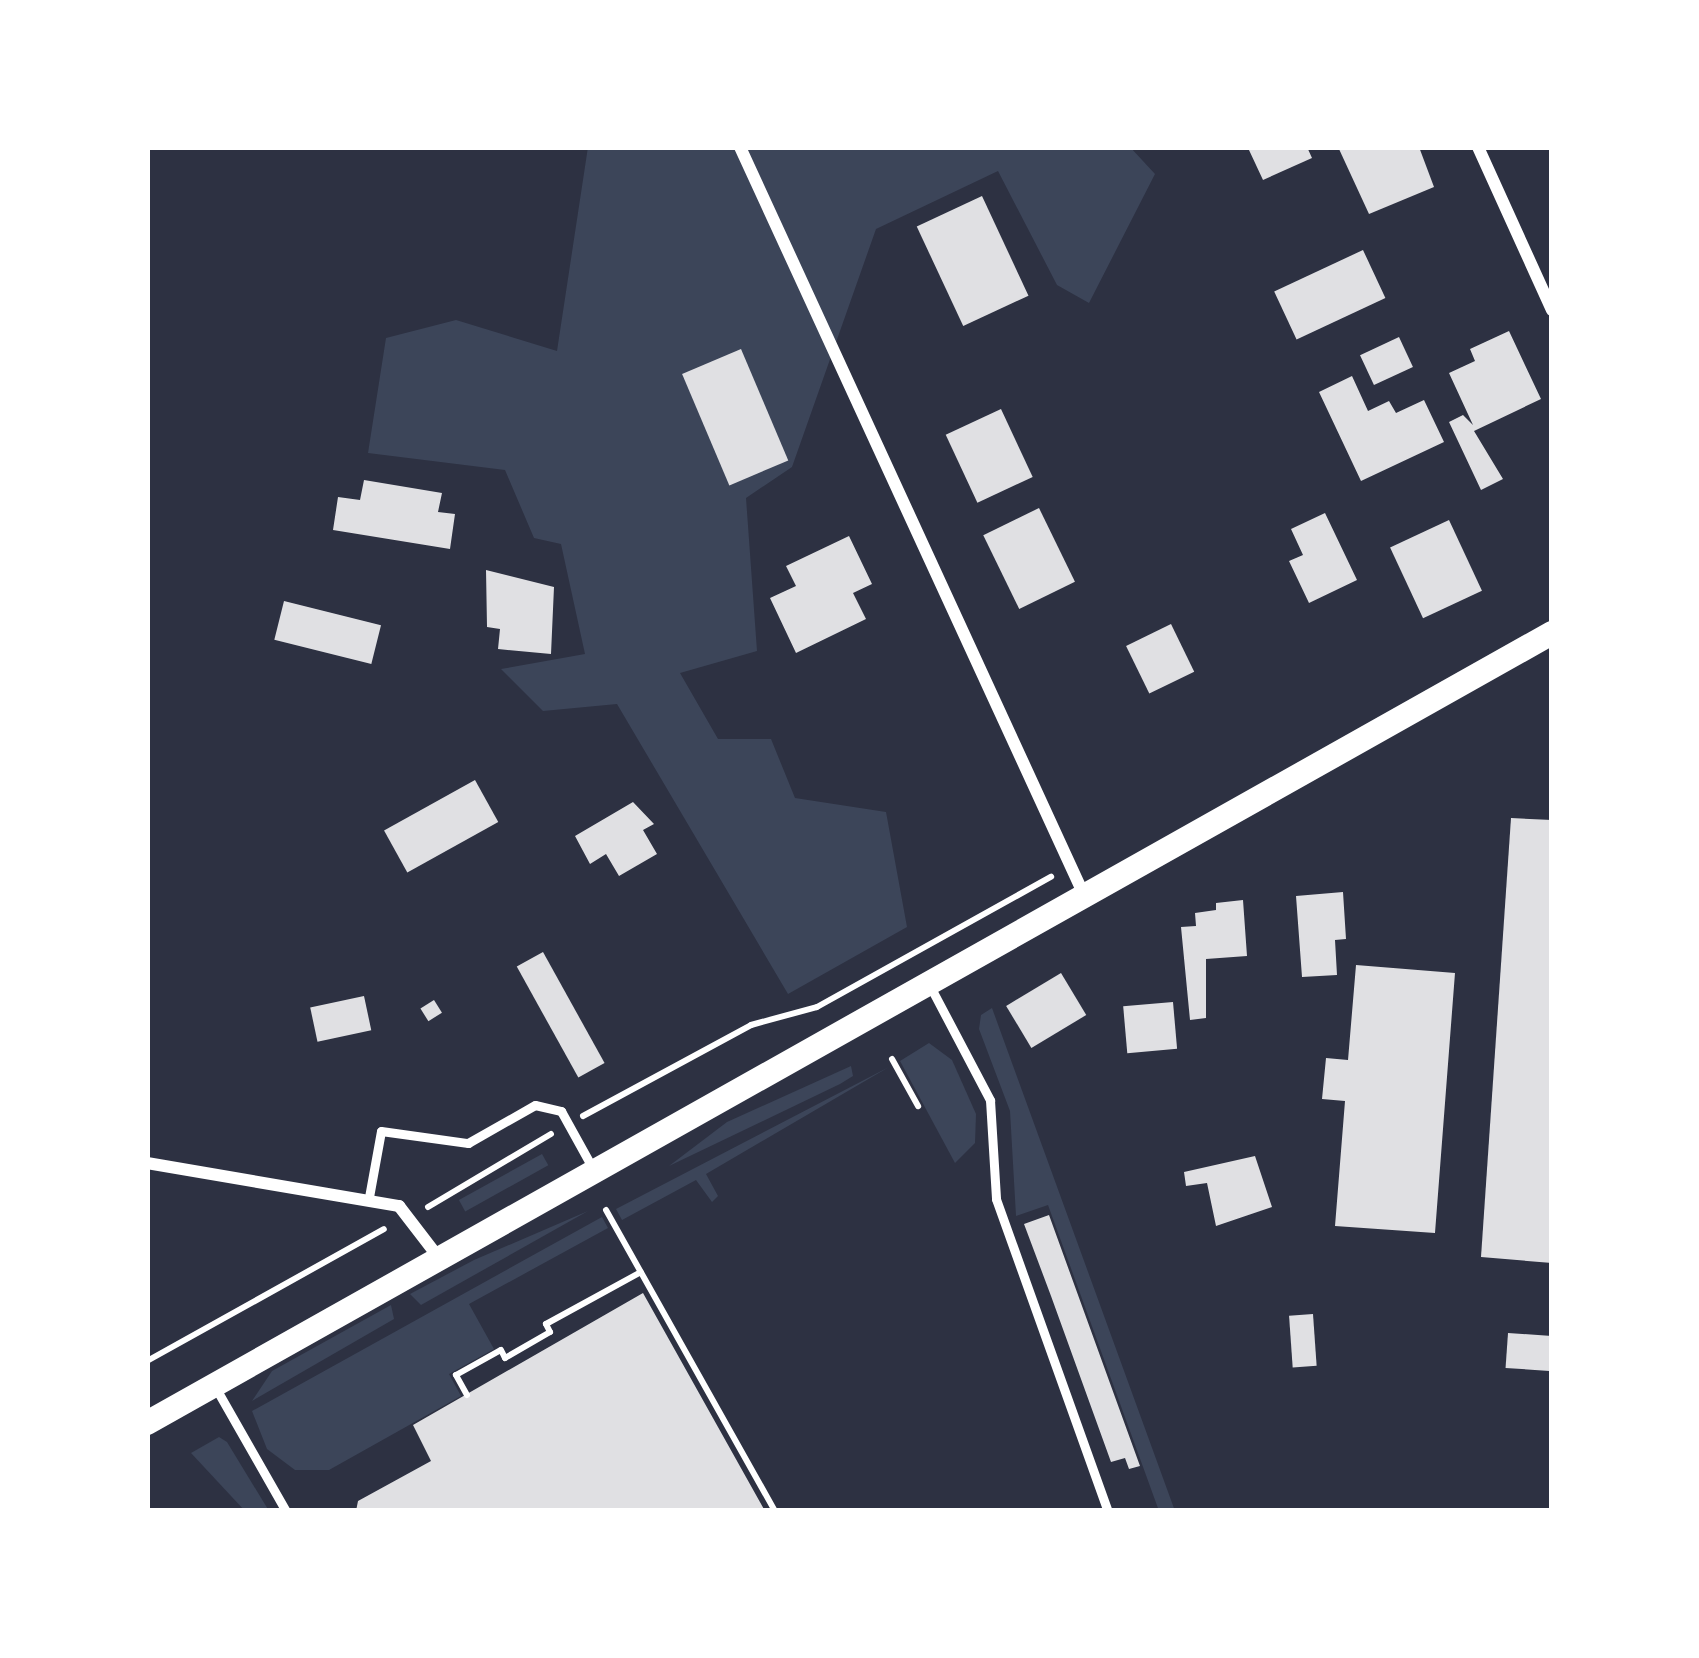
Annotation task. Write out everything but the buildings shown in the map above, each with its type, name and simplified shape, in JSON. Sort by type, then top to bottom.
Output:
[{"type":"main road","points":[[147,1423],[1552,633]]},
{"type":"street","points":[[740,147],[1085,897]]},
{"type":"street","points":[[1478,147],[1552,310]]},
{"type":"street","points":[[147,1163],[369,1197],[414,1216],[440,1259]]},
{"type":"lane","points":[[929,985],[990,1100],[996,1199],[1108,1511]]},
{"type":"lane","points":[[369,1197],[381,1131],[468,1143],[535,1106],[561,1111],[595,1172]]},
{"type":"lane","points":[[214,1385],[286,1511]]},
{"type":"path","points":[[147,1361],[751,1025],[817,1007],[1069,867]]},
{"type":"path","points":[[892,1059],[918,1106]]},
{"type":"path","points":[[607,1210],[775,1511]]},
{"type":"path","points":[[467,1395],[456,1375],[499,1346],[505,1358],[550,1332],[546,1324],[641,1272]]},
{"type":"shaded area","points":[[588,147],[1130,147],[1155,174],[1089,303],[1057,285],[998,171],[876,229],[792,467],[746,498],[757,651],[680,673],[718,739],[771,739],[795,798],[886,812],[907,927],[788,994],[617,704],[543,711],[501,669],[585,654],[561,544],[534,538],[505,470],[368,453],[386,338],[456,320],[557,351]]},
{"type":"shaded area","points":[[992,1008],[1175,1511],[1159,1511],[1048,1205],[1016,1216],[1010,1111],[979,1029],[981,1015]]},
{"type":"shaded area","points":[[929,1043],[952,1060],[976,1114],[975,1143],[955,1163],[900,1061]]},
{"type":"shaded area","points":[[851,1066],[853,1076],[840,1084],[669,1166],[727,1122]]},
{"type":"shaded area","points":[[889,1067],[706,1174],[718,1196],[712,1202],[696,1180],[622,1220],[616,1209]]},
{"type":"shaded area","points":[[542,1154],[548,1165],[465,1211],[459,1200]]},
{"type":"shaded area","points":[[588,1211],[421,1305],[410,1294],[474,1260]]},
{"type":"shaded area","points":[[602,1217],[608,1228],[469,1304],[494,1349],[449,1374],[461,1396],[329,1470],[295,1470],[267,1449],[252,1411]]},
{"type":"shaded area","points":[[391,1305],[394,1319],[252,1401],[272,1371]]},
{"type":"shaded area","points":[[219,1437],[227,1442],[269,1511],[245,1511],[191,1453]]}]
